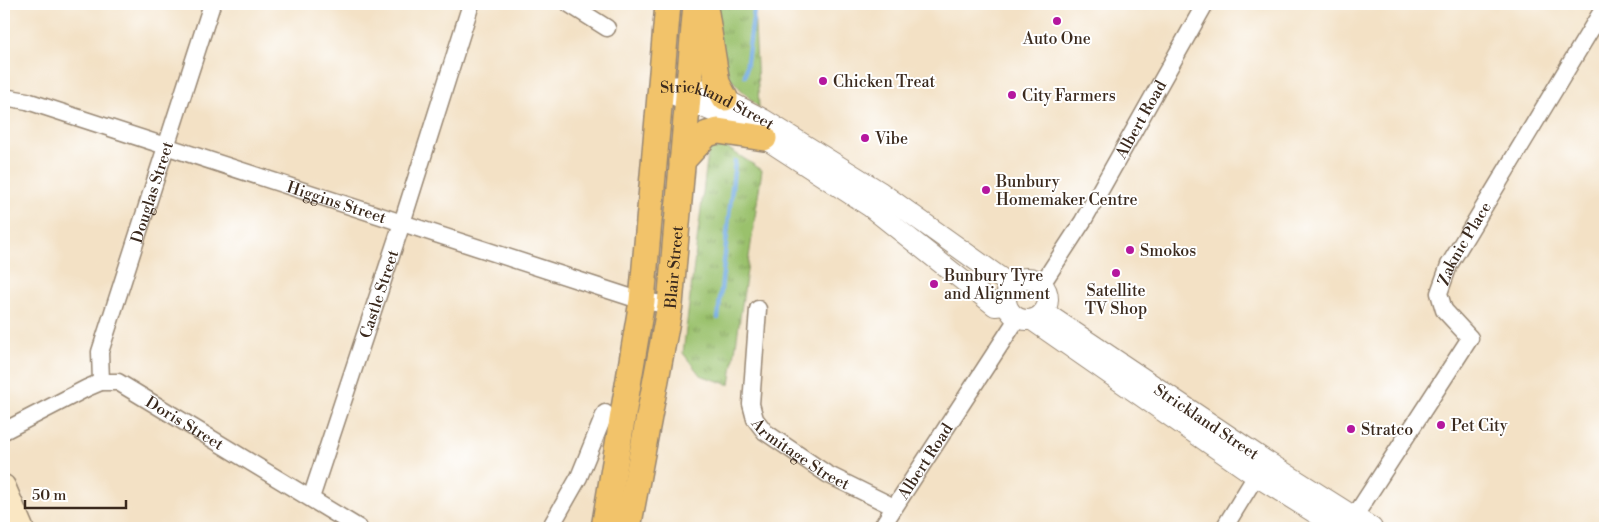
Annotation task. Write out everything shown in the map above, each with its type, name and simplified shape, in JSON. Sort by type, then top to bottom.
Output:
[{"type":"main road","name":"Blair Street","points":[[604,528],[642,301],[668,4]]},
{"type":"main road","name":"Blair Street","points":[[628,528],[670,305],[696,4]]},
{"type":"main road","points":[[702,4],[708,16],[708,36],[717,83],[725,98]]},
{"type":"main road","points":[[682,162],[707,134],[718,131],[764,138]]},
{"type":"main road","points":[[4,486],[22,528]]},
{"type":"street","name":"Douglas Street","points":[[101,382],[100,352],[212,4]]},
{"type":"street","name":"Castle Street","points":[[311,498],[402,222],[471,4]]},
{"type":"street","points":[[569,4],[607,28]]},
{"type":"street","name":"Albert Road","points":[[1042,284],[1083,221],[1205,4]]},
{"type":"street","name":"Zaknic Place","points":[[1347,524],[1470,338],[1444,310],[1439,293],[1449,265],[1605,6]]},
{"type":"street","name":"Strickland Street","points":[[661,87],[688,94],[764,138],[869,206],[995,306],[1025,314],[1347,524],[1372,528]]},
{"type":"street","name":"Strickland Street","points":[[688,94],[712,92],[763,119],[879,191],[1005,281],[1032,279],[1042,284]]},
{"type":"street","name":"Higgins Street","points":[[4,97],[27,101],[642,301],[670,305]]},
{"type":"street","points":[[1016,281],[1008,288],[1025,314],[1048,298],[1042,284]]},
{"type":"street","name":"Armitage Street","points":[[758,309],[751,404],[757,423],[765,432],[827,474],[894,508]]},
{"type":"street","name":"Albert Road","points":[[881,528],[1025,314]]},
{"type":"street","points":[[4,431],[101,382]]},
{"type":"street","name":"Doris Street","points":[[101,382],[118,382],[359,528]]},
{"type":"street","points":[[550,528],[579,477],[605,412]]},
{"type":"street","points":[[1224,528],[1261,468]]},
{"type":"green space","points":[[714,4],[754,4],[759,108],[730,78],[713,37]]},
{"type":"green space","points":[[710,137],[762,170],[730,385],[700,375],[683,353]]},
{"type":"waterway","points":[[745,76],[755,4]]},
{"type":"waterway","points":[[718,318],[735,161]]},
{"type":"place","name":"Auto One","points":[[1057,21]]},
{"type":"place","name":"Chicken Treat","points":[[823,81]]},
{"type":"place","name":"City Farmers","points":[[1012,95]]},
{"type":"place","name":"Vibe","points":[[865,138]]},
{"type":"place","name":"Bunbury Homemaker Centre","points":[[986,190]]},
{"type":"place","name":"Smokos","points":[[1130,250]]},
{"type":"place","name":"Satellite TV Shop","points":[[1116,273]]},
{"type":"place","name":"Bunbury Tyre and Alignment","points":[[934,284]]},
{"type":"place","name":"Pet City","points":[[1441,425]]},
{"type":"place","name":"Stratco","points":[[1351,429]]}]
